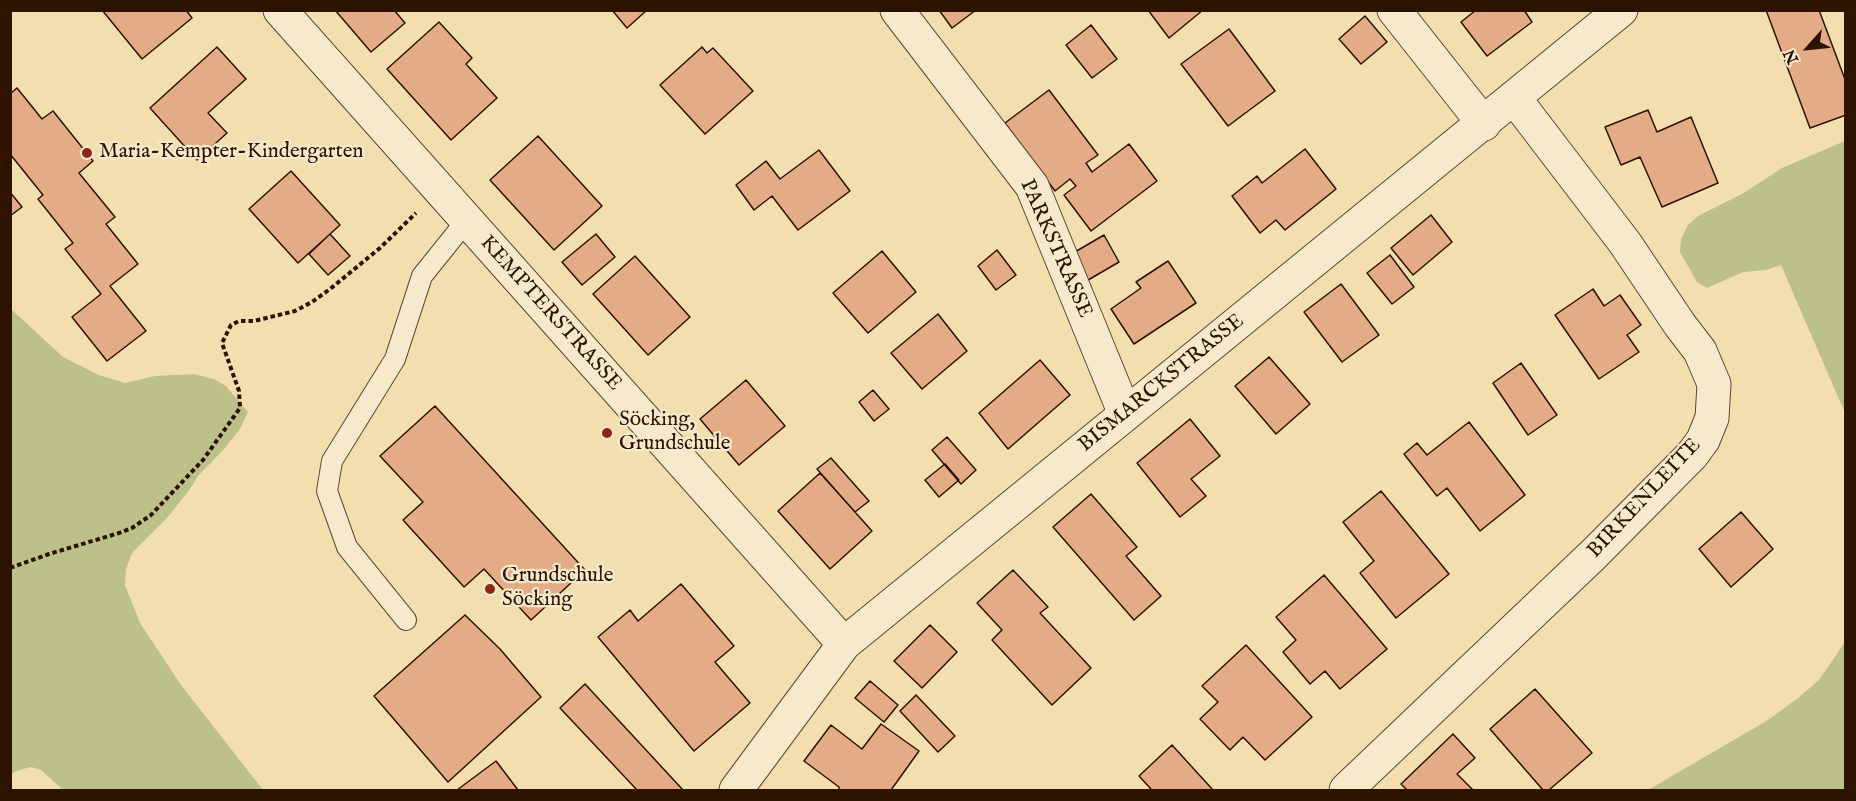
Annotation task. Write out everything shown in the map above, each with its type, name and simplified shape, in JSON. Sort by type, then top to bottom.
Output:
[{"type":"street","name":"KEMPTERSTRASSE","points":[[280,10],[844,644]]},
{"type":"street","name":"PARKSTRASSE","points":[[897,10],[1032,186],[1125,414]]},
{"type":"street","points":[[1394,10],[1484,124]]},
{"type":"street","name":"BISMARCKSTRASSE","points":[[736,790],[844,644],[1515,99],[1621,10]]},
{"type":"street","name":"BIRKENLEITE","points":[[1346,790],[1595,553],[1692,455],[1703,440],[1712,418],[1714,384],[1700,351],[1625,243],[1515,99]]},
{"type":"lane","points":[[406,620],[347,547],[327,491],[332,461],[395,359],[422,276],[466,220]]},
{"type":"path","points":[[10,568],[126,531],[152,515],[203,460],[240,408],[239,391],[222,342],[231,326],[239,321],[254,321],[295,311],[312,302],[380,248],[410,218],[442,192]]},
{"type":"green space","points":[[1845,141],[1845,413],[1781,265],[1766,270],[1743,272],[1707,288],[1697,282],[1680,252],[1681,239],[1688,225],[1698,216],[1742,194],[1782,168]]},
{"type":"green space","points":[[11,309],[63,357],[99,375],[125,383],[155,376],[194,374],[214,379],[226,386],[248,412],[240,429],[225,448],[198,476],[167,518],[132,553],[126,569],[125,585],[140,623],[181,685],[263,790],[63,790],[41,770],[31,767],[11,774]]},
{"type":"green space","points":[[1845,642],[1845,790],[1648,790],[1768,720],[1798,698],[1819,680]]},
{"type":"building","points":[[102,10],[186,10],[192,18],[142,59]]},
{"type":"building","points":[[335,10],[394,10],[405,23],[371,52]]},
{"type":"building","points":[[612,10],[647,10],[627,28]]},
{"type":"building","points":[[939,10],[976,10],[952,28]]},
{"type":"building","points":[[1148,10],[1203,10],[1169,38]]},
{"type":"building","points":[[1476,10],[1524,10],[1532,22],[1487,56],[1461,22]]},
{"type":"building","points":[[1766,10],[1819,10],[1846,82],[1846,115],[1810,128]]},
{"type":"building","points":[[1365,16],[1387,42],[1361,64],[1339,39]]},
{"type":"building","points":[[439,22],[472,58],[466,64],[497,98],[451,140],[387,69]]},
{"type":"building","points":[[1091,25],[1117,59],[1092,78],[1066,45]]},
{"type":"building","points":[[1229,29],[1275,91],[1228,126],[1181,64]]},
{"type":"building","points":[[217,47],[246,79],[208,113],[227,133],[197,160],[150,108]]},
{"type":"building","points":[[702,47],[707,53],[713,48],[753,91],[705,134],[660,85]]},
{"type":"building","points":[[17,88],[42,119],[53,111],[93,161],[79,173],[115,217],[106,224],[138,264],[110,286],[146,331],[107,361],[72,317],[101,294],[65,249],[73,243],[38,199],[43,195],[10,154],[10,94]]},
{"type":"building","points":[[1049,90],[1098,155],[1086,163],[1092,172],[1129,144],[1157,181],[1091,231],[1064,195],[1076,186],[1070,179],[1055,191],[1005,123]]},
{"type":"building","points":[[1648,110],[1657,132],[1691,117],[1718,183],[1662,207],[1640,157],[1621,165],[1605,127]]},
{"type":"building","points":[[538,136],[602,206],[554,250],[490,180]]},
{"type":"building","points":[[1305,149],[1336,189],[1285,230],[1276,220],[1260,233],[1232,196],[1257,176],[1262,183]]},
{"type":"building","points":[[819,150],[850,191],[798,230],[772,196],[754,210],[736,185],[766,161],[780,179]]},
{"type":"building","points":[[291,171],[340,225],[298,263],[249,209]]},
{"type":"building","points":[[10,192],[22,207],[10,216]]},
{"type":"building","points":[[1431,215],[1452,242],[1413,275],[1391,248]]},
{"type":"building","points":[[330,234],[350,256],[328,275],[309,254]]},
{"type":"building","points":[[596,234],[615,257],[582,285],[562,262]]},
{"type":"building","points":[[1104,235],[1119,262],[1083,283],[1068,256]]},
{"type":"building","points":[[997,250],[1016,275],[996,290],[978,266]]},
{"type":"building","points":[[882,251],[916,292],[868,333],[833,293]]},
{"type":"building","points":[[1390,255],[1414,287],[1392,304],[1367,273]]},
{"type":"building","points":[[635,256],[690,317],[648,355],[593,294]]},
{"type":"building","points":[[1168,261],[1196,303],[1134,344],[1111,309],[1141,288],[1136,282]]},
{"type":"building","points":[[1341,284],[1379,335],[1342,362],[1304,312]]},
{"type":"building","points":[[1593,289],[1604,306],[1620,295],[1641,325],[1627,335],[1639,352],[1599,379],[1555,315]]},
{"type":"building","points":[[938,314],[967,351],[922,389],[891,353]]},
{"type":"building","points":[[1269,357],[1310,404],[1276,434],[1235,386]]},
{"type":"building","points":[[1040,360],[1070,395],[1008,449],[979,413]]},
{"type":"building","points":[[1521,363],[1557,415],[1528,435],[1493,383]]},
{"type":"building","points":[[746,380],[785,426],[739,465],[700,419]]},
{"type":"building","points":[[873,390],[889,409],[874,421],[859,402]]},
{"type":"building","points":[[435,406],[585,570],[531,620],[484,569],[464,587],[403,520],[423,502],[380,456]]},
{"type":"building","points":[[1190,419],[1220,456],[1191,479],[1206,496],[1180,517],[1137,463]]},
{"type":"building","points":[[1469,422],[1525,495],[1480,531],[1447,488],[1437,496],[1404,454],[1417,443],[1427,455]]},
{"type":"building","points":[[947,437],[976,470],[961,484],[932,450]]},
{"type":"building","points":[[831,458],[869,501],[855,512],[817,469]]},
{"type":"building","points":[[945,464],[959,480],[939,497],[925,480]]},
{"type":"building","points":[[820,473],[872,531],[830,569],[778,511]]},
{"type":"building","points":[[1381,491],[1449,574],[1396,618],[1360,573],[1374,561],[1343,522]]},
{"type":"building","points":[[1091,494],[1137,547],[1126,556],[1161,596],[1134,620],[1053,527]]},
{"type":"building","points":[[1741,512],[1773,549],[1731,587],[1699,549]]},
{"type":"building","points":[[1013,570],[1048,607],[1040,613],[1091,668],[1052,705],[992,640],[1002,630],[977,603]]},
{"type":"building","points":[[1324,575],[1387,649],[1340,689],[1325,671],[1310,684],[1283,652],[1296,640],[1276,617]]},
{"type":"building","points":[[681,584],[734,646],[715,662],[750,703],[694,751],[598,637],[630,610],[638,621]]},
{"type":"building","points":[[465,615],[500,649],[541,697],[448,782],[374,696]]},
{"type":"building","points":[[930,625],[957,652],[922,688],[894,661]]},
{"type":"building","points":[[1246,645],[1312,717],[1265,760],[1243,737],[1230,750],[1200,719],[1218,702],[1202,686]]},
{"type":"building","points":[[870,681],[898,705],[884,722],[855,698]]},
{"type":"building","points":[[585,684],[683,790],[637,790],[560,708]]},
{"type":"building","points":[[1535,689],[1592,753],[1549,790],[1543,790],[1490,729]]},
{"type":"building","points":[[916,695],[955,736],[938,752],[900,711]]},
{"type":"building","points":[[881,724],[919,751],[891,790],[839,790],[839,787],[804,761],[831,725],[862,749]]},
{"type":"building","points":[[1453,734],[1475,758],[1457,774],[1473,790],[1407,790],[1401,784]]},
{"type":"building","points":[[1172,745],[1213,790],[1148,790],[1151,789],[1139,776]]},
{"type":"building","points":[[496,761],[518,790],[457,790]]},
{"type":"place","name":"Maria-Kempter-Kindergarten","points":[[87,153]]},
{"type":"place","name":"Söcking, Grundschule","points":[[607,433]]},
{"type":"place","name":"Grundschule Söcking","points":[[490,589]]}]
